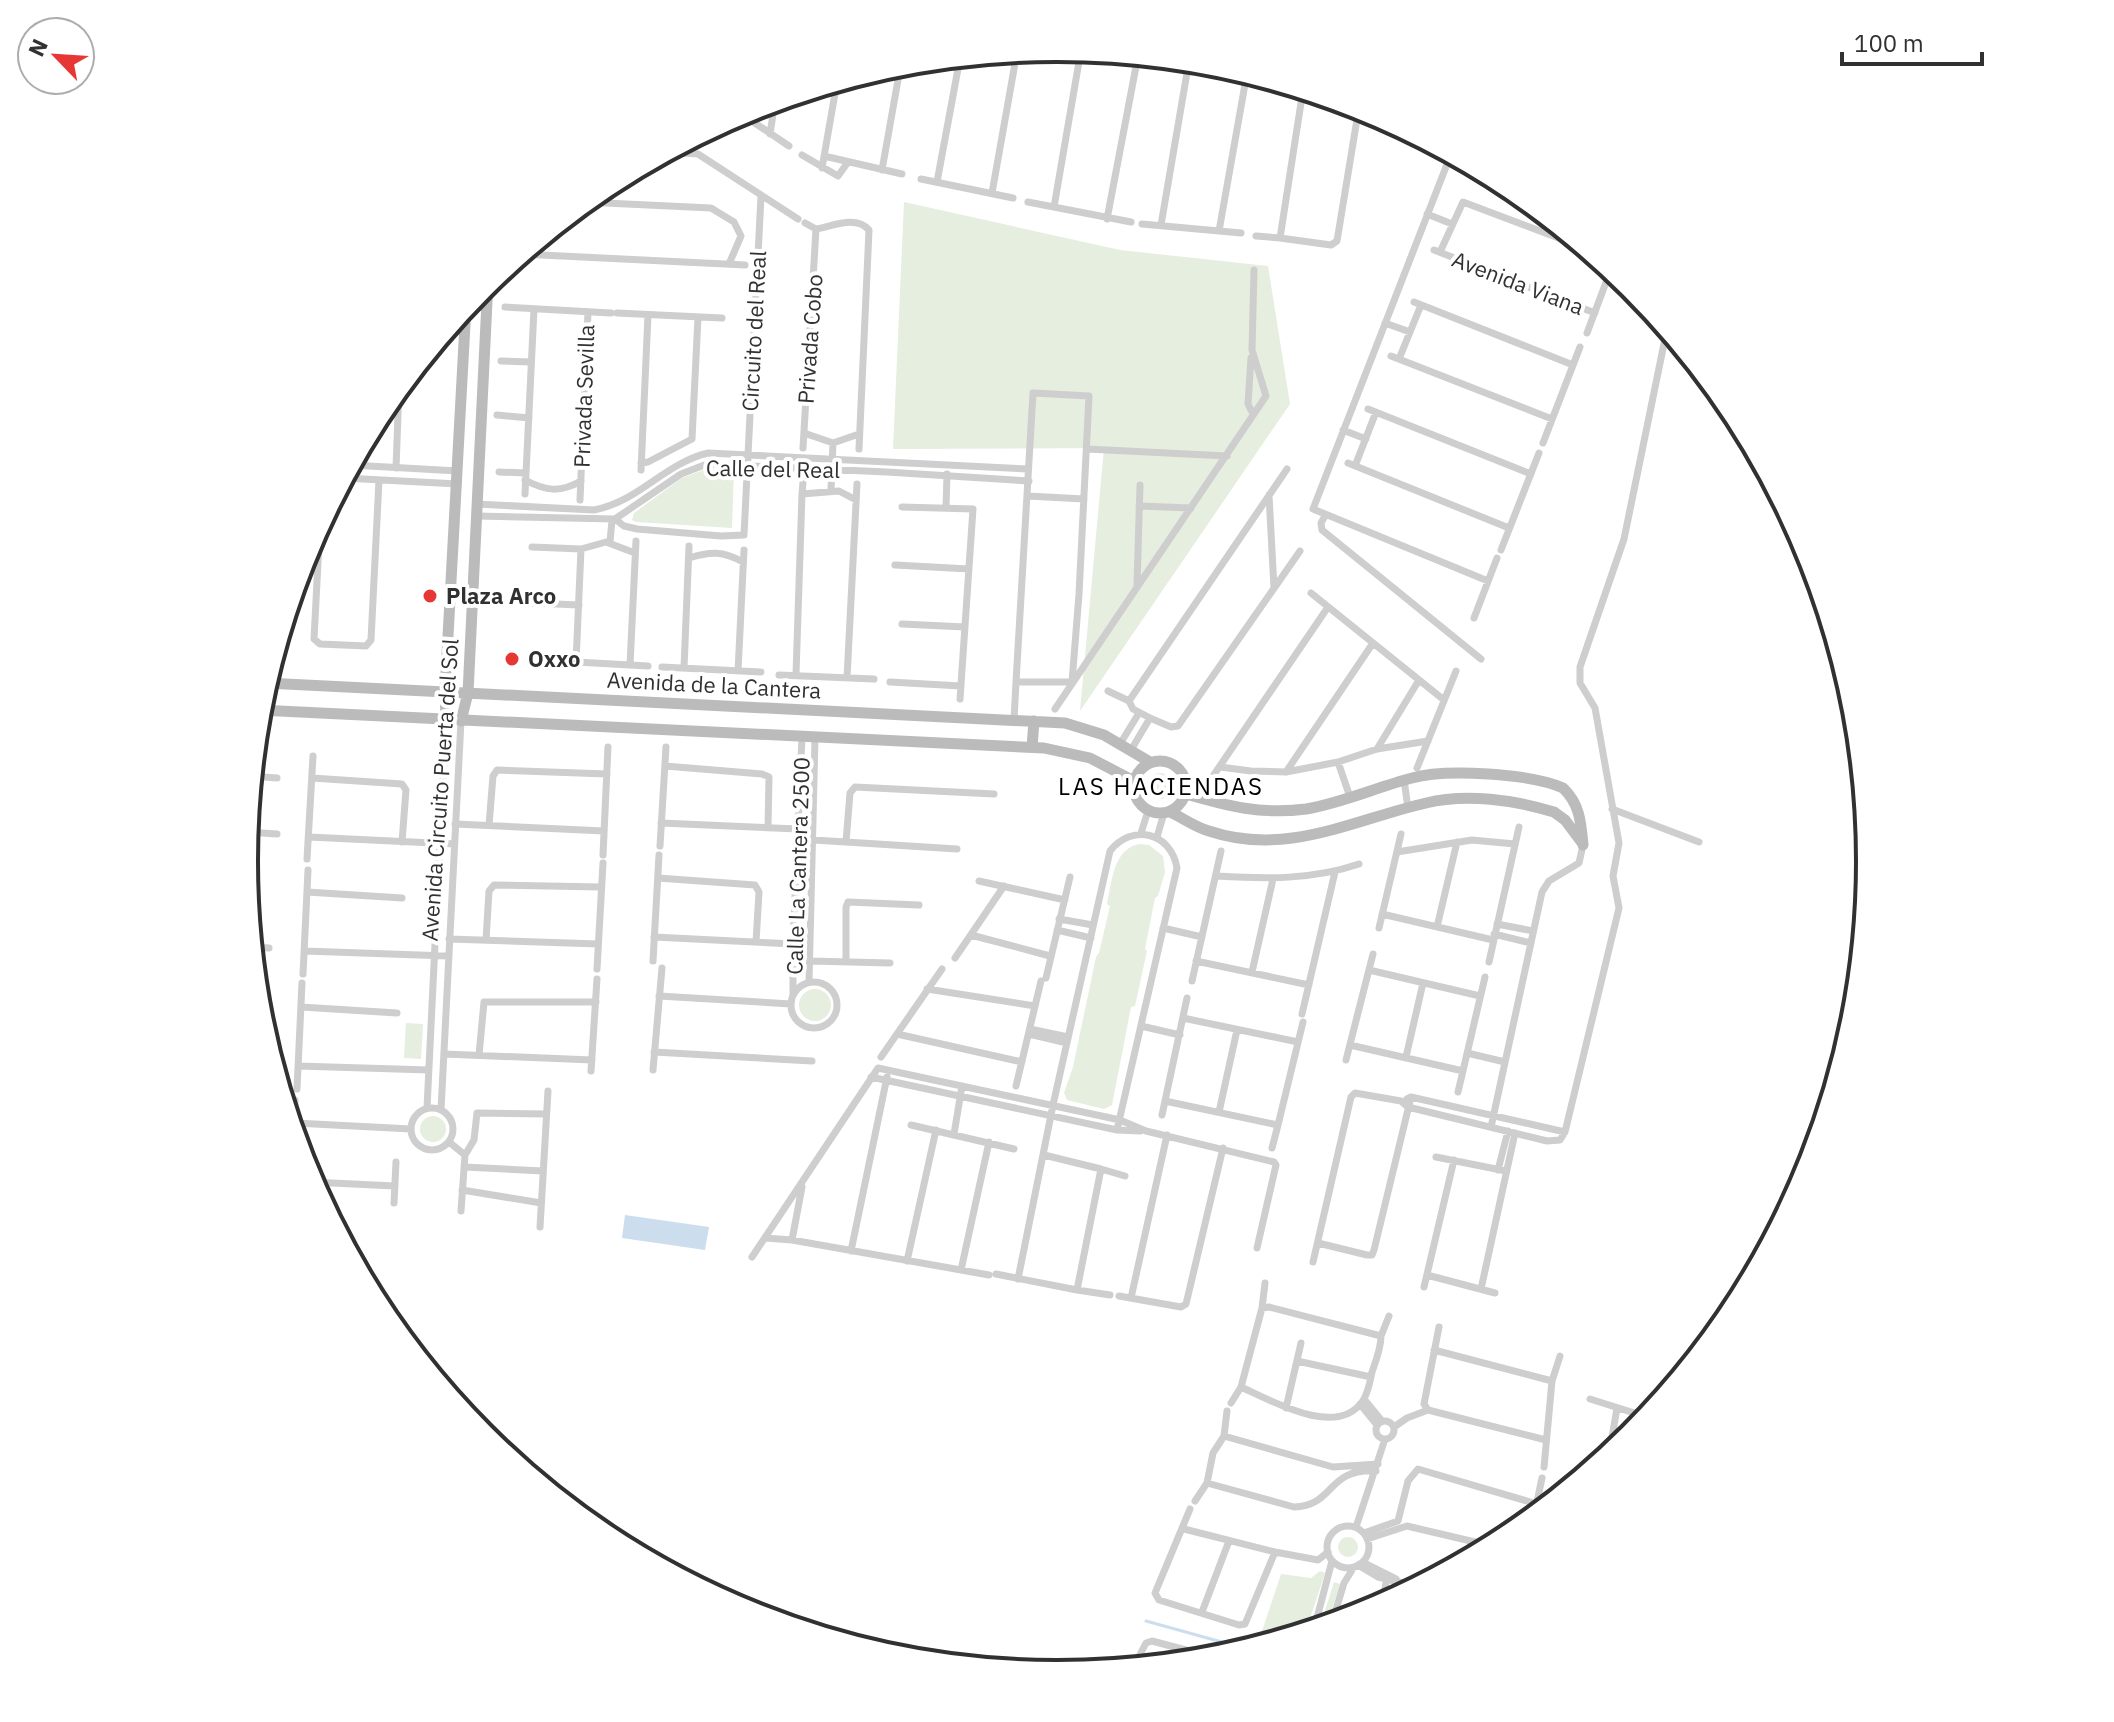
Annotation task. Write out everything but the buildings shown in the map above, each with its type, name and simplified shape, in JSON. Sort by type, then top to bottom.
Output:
[{"type":"street","points":[[1054,207],[1079,63]]},
{"type":"street","points":[[992,193],[1015,64]]},
{"type":"street","points":[[1107,219],[1136,67]]},
{"type":"street","points":[[937,182],[958,69]]},
{"type":"street","points":[[1161,225],[1187,73]]},
{"type":"street","points":[[882,170],[898,78]]},
{"type":"street","points":[[1219,231],[1245,85]]},
{"type":"street","points":[[822,168],[835,94]]},
{"type":"street","points":[[1280,238],[1301,100]]},
{"type":"street","points":[[770,134],[773,114]]},
{"type":"street","points":[[1256,236],[1331,245],[1337,241],[1357,121]]},
{"type":"street","points":[[753,122],[789,146]]},
{"type":"street","points":[[687,153],[698,154],[816,229],[852,221],[865,225],[869,230],[859,449]]},
{"type":"street","points":[[802,155],[838,176],[848,162]]},
{"type":"street","points":[[824,156],[902,174]]},
{"type":"street","points":[[1447,164],[1313,505],[1316,512],[1325,516],[1488,581]]},
{"type":"street","points":[[921,179],[1013,198]]},
{"type":"street","name":"Circuito del Real","points":[[721,536],[744,535],[761,196]]},
{"type":"street","points":[[1028,202],[1131,222]]},
{"type":"street","name":"Avenida Viana","points":[[1554,236],[1467,202],[1460,204],[1437,251],[1595,313]]},
{"type":"street","points":[[605,203],[711,208],[734,222],[741,236],[729,264]]},
{"type":"street","name":"Avenida Viana","points":[[1427,214],[1452,224]]},
{"type":"street","points":[[1142,224],[1241,233]]},
{"type":"street","name":"Privada Cobo","points":[[803,448],[816,229]]},
{"type":"street","points":[[741,236],[759,238]]},
{"type":"street","points":[[538,254],[745,265]]},
{"type":"street","points":[[1253,414],[1248,404],[1254,270]]},
{"type":"street","name":"Avenida Viana","points":[[1587,333],[1607,281]]},
{"type":"street","name":"Avenida Circuito Puerta del Sol","points":[[441,1110],[461,721],[468,693],[487,301]]},
{"type":"street","points":[[1552,419],[1395,357],[1410,332],[1418,303],[1573,365]]},
{"type":"street","name":"Privada Sevilla","points":[[505,307],[722,318]]},
{"type":"street","points":[[525,494],[534,309]]},
{"type":"street","name":"Privada Sevilla","points":[[580,500],[588,312]]},
{"type":"street","points":[[648,315],[641,466],[692,439],[698,317]]},
{"type":"street","points":[[1385,323],[1410,332]]},
{"type":"street","name":"Avenida Circuito Puerta del Sol","points":[[427,1108],[465,324]]},
{"type":"street","points":[[1313,1262],[1351,1097],[1359,1092],[1554,1141],[1560,1140],[1565,1132],[1619,908],[1613,882],[1619,843],[1595,708],[1580,683],[1580,667],[1624,539],[1664,342]]},
{"type":"street","points":[[1543,443],[1580,347]]},
{"type":"street","points":[[1055,709],[1266,396],[1252,350]]},
{"type":"street","points":[[501,361],[531,362]]},
{"type":"street","points":[[1014,720],[1033,393],[1089,396],[1072,682]]},
{"type":"street","points":[[1509,528],[1351,464],[1366,439],[1372,410],[1531,474]]},
{"type":"street","points":[[396,468],[398,411]]},
{"type":"street","points":[[497,415],[529,418]]},
{"type":"street","points":[[1343,430],[1366,439]]},
{"type":"street","points":[[804,433],[833,443],[859,434]]},
{"type":"street","points":[[831,490],[833,443]]},
{"type":"street","points":[[1087,449],[1227,456]]},
{"type":"street","name":"Calle del Real","points":[[476,510],[510,505],[594,510],[607,507],[632,496],[684,460],[708,453],[1028,469]]},
{"type":"street","points":[[1474,618],[1539,453]]},
{"type":"street","points":[[657,457],[666,472]]},
{"type":"street","points":[[887,461],[887,472]]},
{"type":"street","name":"Calle del Real","points":[[614,519],[694,467],[707,464],[1029,481]]},
{"type":"street","points":[[946,508],[948,465]]},
{"type":"street","points":[[362,467],[458,471]]},
{"type":"street","points":[[1129,701],[1287,469]]},
{"type":"street","name":"Privada Sevilla","points":[[499,472],[525,477],[554,491],[581,481]]},
{"type":"street","points":[[356,479],[458,484]]},
{"type":"street","points":[[318,557],[314,639],[320,644],[366,646],[371,640],[379,480]]},
{"type":"street","points":[[796,674],[803,482]]},
{"type":"street","points":[[847,678],[857,484]]},
{"type":"street","points":[[1137,587],[1140,485]]},
{"type":"street","points":[[802,494],[831,490],[856,500]]},
{"type":"street","name":"Privada Sevilla","points":[[554,491],[554,508]]},
{"type":"street","points":[[1269,495],[1274,588]]},
{"type":"street","points":[[1028,496],[1084,499]]},
{"type":"street","points":[[510,505],[510,518]]},
{"type":"street","points":[[1139,506],[1191,508]]},
{"type":"street","points":[[533,507],[533,518]]},
{"type":"street","points":[[902,507],[973,509],[960,699]]},
{"type":"street","points":[[476,510],[510,518],[614,519],[624,526],[637,529],[721,536],[720,552]]},
{"type":"street","points":[[1325,516],[1321,523],[1322,530],[1481,659]]},
{"type":"street","points":[[610,542],[614,519]]},
{"type":"street","points":[[630,665],[636,541]]},
{"type":"street","points":[[532,547],[581,549],[610,542],[635,553]]},
{"type":"street","points":[[684,668],[689,546]]},
{"type":"street","points":[[576,662],[581,549]]},
{"type":"street","points":[[738,671],[744,550]]},
{"type":"street","points":[[1108,691],[1129,701],[1139,713],[1171,727],[1184,720],[1300,551]]},
{"type":"street","points":[[689,558],[720,552],[743,562]]},
{"type":"street","points":[[895,565],[969,569]]},
{"type":"street","points":[[1311,593],[1444,700]]},
{"type":"street","points":[[532,603],[579,605]]},
{"type":"street","points":[[1211,779],[1328,607]]},
{"type":"street","points":[[902,624],[965,627]]},
{"type":"street","points":[[1286,772],[1373,643]]},
{"type":"street","points":[[530,654],[576,662],[648,666]]},
{"type":"street","points":[[662,667],[761,672]]},
{"type":"street","points":[[1417,768],[1456,671]]},
{"type":"street","points":[[779,675],[874,679]]},
{"type":"street","points":[[1377,749],[1419,680]]},
{"type":"street","points":[[890,682],[961,686]]},
{"type":"street","points":[[1016,682],[1072,682]]},
{"type":"street","name":"Avenida de la Cantera","points":[[278,684],[1034,721],[1078,725],[1150,762]]},
{"type":"street","points":[[272,711],[1032,747],[1082,755],[1134,781]]},
{"type":"street","points":[[1126,747],[1139,713]]},
{"type":"street","points":[[1126,747],[1150,718]]},
{"type":"street","points":[[1032,747],[1034,721]]},
{"type":"street","name":"Calle La Cantera 2500","points":[[793,995],[798,829],[808,737]]},
{"type":"street","name":"Calle La Cantera 2500","points":[[808,737],[811,840],[809,982]]},
{"type":"street","points":[[1220,767],[1286,772],[1338,762],[1377,749],[1428,741]]},
{"type":"street","points":[[597,969],[608,747]]},
{"type":"street","points":[[653,961],[666,747]]},
{"type":"street","points":[[307,859],[313,756]]},
{"type":"street","points":[[1157,837],[1167,813],[1183,801],[1186,785],[1180,770],[1167,762],[1150,762],[1140,770],[1134,781],[1136,798],[1148,811],[1167,813],[1206,830],[1238,838],[1323,834],[1427,802],[1470,798],[1543,808],[1560,815],[1583,845]]},
{"type":"street","points":[[1338,762],[1350,797]]},
{"type":"street","points":[[665,766],[766,775],[770,782],[768,827]]},
{"type":"street","points":[[489,825],[493,776],[497,770],[607,774]]},
{"type":"street","points":[[1186,794],[1240,810],[1306,809],[1404,780],[1462,773],[1499,775],[1556,785],[1569,794],[1580,818],[1583,845],[1579,863],[1549,881],[1542,892],[1491,1127]]},
{"type":"street","points":[[263,777],[277,778]]},
{"type":"street","points":[[312,778],[402,784],[406,790],[402,842]]},
{"type":"street","points":[[1404,780],[1408,808]]},
{"type":"street","points":[[846,842],[850,793],[855,787],[994,794]]},
{"type":"street","points":[[1612,809],[1699,842]]},
{"type":"street","points":[[1141,833],[1148,811]]},
{"type":"street","points":[[661,823],[798,829]]},
{"type":"street","points":[[455,824],[604,831]]},
{"type":"street","points":[[1489,962],[1519,827]]},
{"type":"street","points":[[259,833],[277,834]]},
{"type":"street","points":[[1018,1279],[1110,851],[1120,840],[1141,833],[1157,837],[1171,851],[1177,868],[1117,1130]]},
{"type":"street","points":[[1379,928],[1401,834]]},
{"type":"street","points":[[309,837],[454,844]]},
{"type":"street","points":[[798,839],[957,849]]},
{"type":"street","points":[[1397,852],[1484,840],[1515,844]]},
{"type":"street","points":[[1437,927],[1457,842]]},
{"type":"street","points":[[1192,981],[1221,851]]},
{"type":"street","points":[[1217,876],[1273,879],[1335,872],[1359,864]]},
{"type":"street","points":[[297,1089],[308,870]]},
{"type":"street","points":[[1272,1148],[1335,872]]},
{"type":"street","points":[[1016,1086],[1070,877]]},
{"type":"street","points":[[658,878],[755,885],[759,892],[756,942]]},
{"type":"street","points":[[1252,972],[1273,879]]},
{"type":"street","points":[[979,881],[1065,900]]},
{"type":"street","points":[[486,940],[489,891],[494,885],[601,887]]},
{"type":"street","points":[[955,958],[1004,886]]},
{"type":"street","points":[[307,892],[402,898]]},
{"type":"street","points":[[846,961],[848,902],[919,905]]},
{"type":"street","points":[[1382,914],[1531,943]]},
{"type":"street","points":[[1059,919],[1093,925]]},
{"type":"street","points":[[1497,924],[1533,931]]},
{"type":"street","points":[[1163,928],[1202,937]]},
{"type":"street","points":[[1057,930],[1091,938]]},
{"type":"street","points":[[971,935],[1050,956]]},
{"type":"street","points":[[654,937],[793,944]]},
{"type":"street","points":[[449,939],[598,944]]},
{"type":"street","points":[[263,948],[269,948]]},
{"type":"street","points":[[304,951],[448,956]]},
{"type":"street","points":[[1346,1060],[1373,954]]},
{"type":"street","points":[[810,961],[890,963]]},
{"type":"street","points":[[1196,961],[1309,985]]},
{"type":"street","points":[[653,1070],[662,968]]},
{"type":"street","points":[[881,1057],[942,969]]},
{"type":"street","points":[[1369,970],[1480,996]]},
{"type":"street","points":[[1458,1092],[1485,977]]},
{"type":"street","points":[[591,1071],[597,979]]},
{"type":"street","points":[[809,982],[830,988],[837,1002],[833,1017],[821,1026],[806,1026],[795,1017],[791,1004],[797,989],[809,982]]},
{"type":"street","points":[[1406,1057],[1423,983]]},
{"type":"street","points":[[927,989],[1035,1006]]},
{"type":"street","points":[[659,996],[791,1004]]},
{"type":"street","points":[[1162,1115],[1187,998]]},
{"type":"street","points":[[479,1055],[484,1002],[596,1002]]},
{"type":"street","points":[[301,1007],[397,1013]]},
{"type":"street","points":[[1183,1018],[1298,1042]]},
{"type":"street","points":[[1141,1026],[1180,1035]]},
{"type":"street","points":[[1219,1112],[1237,1030]]},
{"type":"street","points":[[1029,1032],[1068,1040]]},
{"type":"street","points":[[897,1034],[1022,1062]]},
{"type":"street","points":[[1350,1045],[1463,1071]]},
{"type":"street","points":[[654,1052],[812,1061]]},
{"type":"street","points":[[1467,1053],[1505,1062]]},
{"type":"street","points":[[444,1054],[592,1060]]},
{"type":"street","points":[[298,1066],[429,1070]]},
{"type":"street","points":[[888,1075],[917,1087],[959,1098],[1117,1130],[1167,1135],[1270,1160],[1276,1165],[1257,1248]]},
{"type":"street","points":[[851,1251],[888,1075]]},
{"type":"street","points":[[752,1257],[871,1077],[920,1077],[1120,1120],[1146,1131]]},
{"type":"street","points":[[917,1087],[920,1077]]},
{"type":"street","points":[[954,1134],[962,1086]]},
{"type":"street","points":[[540,1227],[548,1091]]},
{"type":"street","points":[[1318,1243],[1372,1255],[1404,1104],[1411,1097],[1565,1132]]},
{"type":"street","points":[[1165,1101],[1278,1125]]},
{"type":"street","points":[[427,1108],[441,1110],[451,1119],[453,1133],[441,1149],[427,1150],[416,1142],[411,1129],[416,1116],[427,1108]]},
{"type":"street","points":[[461,1211],[465,1155],[474,1140],[477,1113],[546,1114]]},
{"type":"street","points":[[302,1123],[411,1129]]},
{"type":"street","points":[[911,1125],[1014,1149]]},
{"type":"street","points":[[907,1261],[936,1130]]},
{"type":"street","points":[[1481,1289],[1502,1170],[1512,1132]]},
{"type":"street","points":[[1131,1298],[1167,1135]]},
{"type":"street","points":[[449,1142],[465,1155]]},
{"type":"street","points":[[961,1270],[989,1142]]},
{"type":"street","points":[[1119,1296],[1181,1307],[1186,1304],[1223,1148]]},
{"type":"street","points":[[1044,1155],[1125,1176]]},
{"type":"street","points":[[1436,1157],[1502,1170]]},
{"type":"street","points":[[1424,1287],[1454,1160]]},
{"type":"street","points":[[394,1203],[396,1162]]},
{"type":"street","points":[[464,1167],[543,1171]]},
{"type":"street","points":[[1077,1290],[1101,1169]]},
{"type":"street","points":[[326,1183],[395,1186]]},
{"type":"street","points":[[792,1240],[803,1183]]},
{"type":"street","points":[[462,1190],[541,1203]]},
{"type":"street","points":[[765,1238],[792,1240],[1110,1295]]},
{"type":"street","points":[[1427,1275],[1495,1293]]},
{"type":"street","points":[[1265,1283],[1262,1308],[1241,1387],[1229,1407],[1224,1436],[1213,1453],[1207,1483],[1193,1505],[1156,1596],[1159,1600],[1239,1625],[1246,1623],[1275,1552]]},
{"type":"street","points":[[1262,1308],[1269,1307],[1381,1336]]},
{"type":"street","points":[[1241,1387],[1286,1408],[1337,1418],[1349,1413],[1362,1402],[1389,1316]]},
{"type":"street","points":[[1428,1410],[1424,1404],[1439,1327]]},
{"type":"street","points":[[1286,1408],[1301,1343]]},
{"type":"street","points":[[1434,1350],[1552,1381]]},
{"type":"street","points":[[1544,1467],[1552,1381],[1560,1356]]},
{"type":"street","points":[[1297,1361],[1371,1377]]},
{"type":"street","points":[[1590,1399],[1634,1413]]},
{"type":"street","points":[[1362,1402],[1380,1423]]},
{"type":"street","points":[[1612,1435],[1617,1408]]},
{"type":"street","points":[[1394,1427],[1428,1410],[1546,1440]]},
{"type":"street","points":[[1356,1527],[1385,1439],[1393,1435],[1391,1422],[1380,1423]]},
{"type":"street","points":[[1380,1423],[1377,1434],[1385,1439]]},
{"type":"street","points":[[1224,1436],[1333,1467],[1377,1468]]},
{"type":"street","points":[[1333,1467],[1339,1477]]},
{"type":"street","points":[[1207,1483],[1302,1507],[1327,1493],[1339,1477],[1358,1470],[1377,1468]]},
{"type":"street","points":[[1399,1524],[1408,1481],[1418,1469],[1532,1503]]},
{"type":"street","points":[[1538,1499],[1542,1478]]},
{"type":"street","points":[[1366,1536],[1399,1524],[1474,1542]]},
{"type":"street","points":[[1317,1617],[1332,1561],[1327,1543],[1338,1528],[1356,1527],[1366,1536],[1369,1549],[1344,1583],[1336,1609]]},
{"type":"street","points":[[1184,1529],[1318,1560],[1328,1552]]},
{"type":"street","points":[[1202,1612],[1229,1541]]},
{"type":"street","points":[[1332,1561],[1346,1568],[1359,1565],[1401,1582]]},
{"type":"street","points":[[1385,1589],[1387,1577]]},
{"type":"street","points":[[1138,1655],[1146,1643],[1152,1641],[1180,1650]]},
{"type":"green space","points":[[904,202],[1120,250],[1268,266],[1290,404],[1080,711],[1104,448],[893,449]]},
{"type":"green space","points":[[706,469],[734,469],[732,528],[632,520],[634,513],[682,478]]},
{"type":"green space","points":[[1160,773],[1169,777],[1173,786],[1169,795],[1160,799],[1151,795],[1147,786],[1151,777]]},
{"type":"green space","points":[[1140,844],[1149,845],[1163,856],[1165,872],[1155,898],[1147,951],[1135,1006],[1131,1007],[1112,1105],[1104,1109],[1067,1100],[1064,1093],[1073,1067],[1110,906],[1107,904],[1115,867],[1124,852]]},
{"type":"green space","points":[[815,989],[826,994],[831,1005],[826,1016],[815,1021],[804,1016],[799,1005],[804,994]]},
{"type":"green space","points":[[406,1023],[423,1024],[421,1059],[404,1058]]},
{"type":"green space","points":[[433,1116],[442,1120],[446,1129],[442,1138],[433,1142],[424,1138],[420,1129],[424,1120]]},
{"type":"green space","points":[[1344,1537],[1352,1537],[1358,1547],[1352,1557],[1344,1557],[1338,1551],[1338,1543]]},
{"type":"green space","points":[[1320,1571],[1325,1573],[1310,1619],[1261,1634],[1281,1574],[1311,1578]]},
{"type":"green space","points":[[1334,1582],[1340,1584],[1331,1611],[1324,1614]]},
{"type":"water","points":[[625,1215],[709,1227],[705,1250],[622,1238]]},
{"type":"waterway","points":[[1146,1621],[1224,1643]]},
{"type":"place","name":"Plaza Arco","points":[[430,596]]},
{"type":"place","name":"Oxxo","points":[[512,659]]},
{"type":"district","name":"LAS HACIENDAS","points":[[1161,787]]}]
